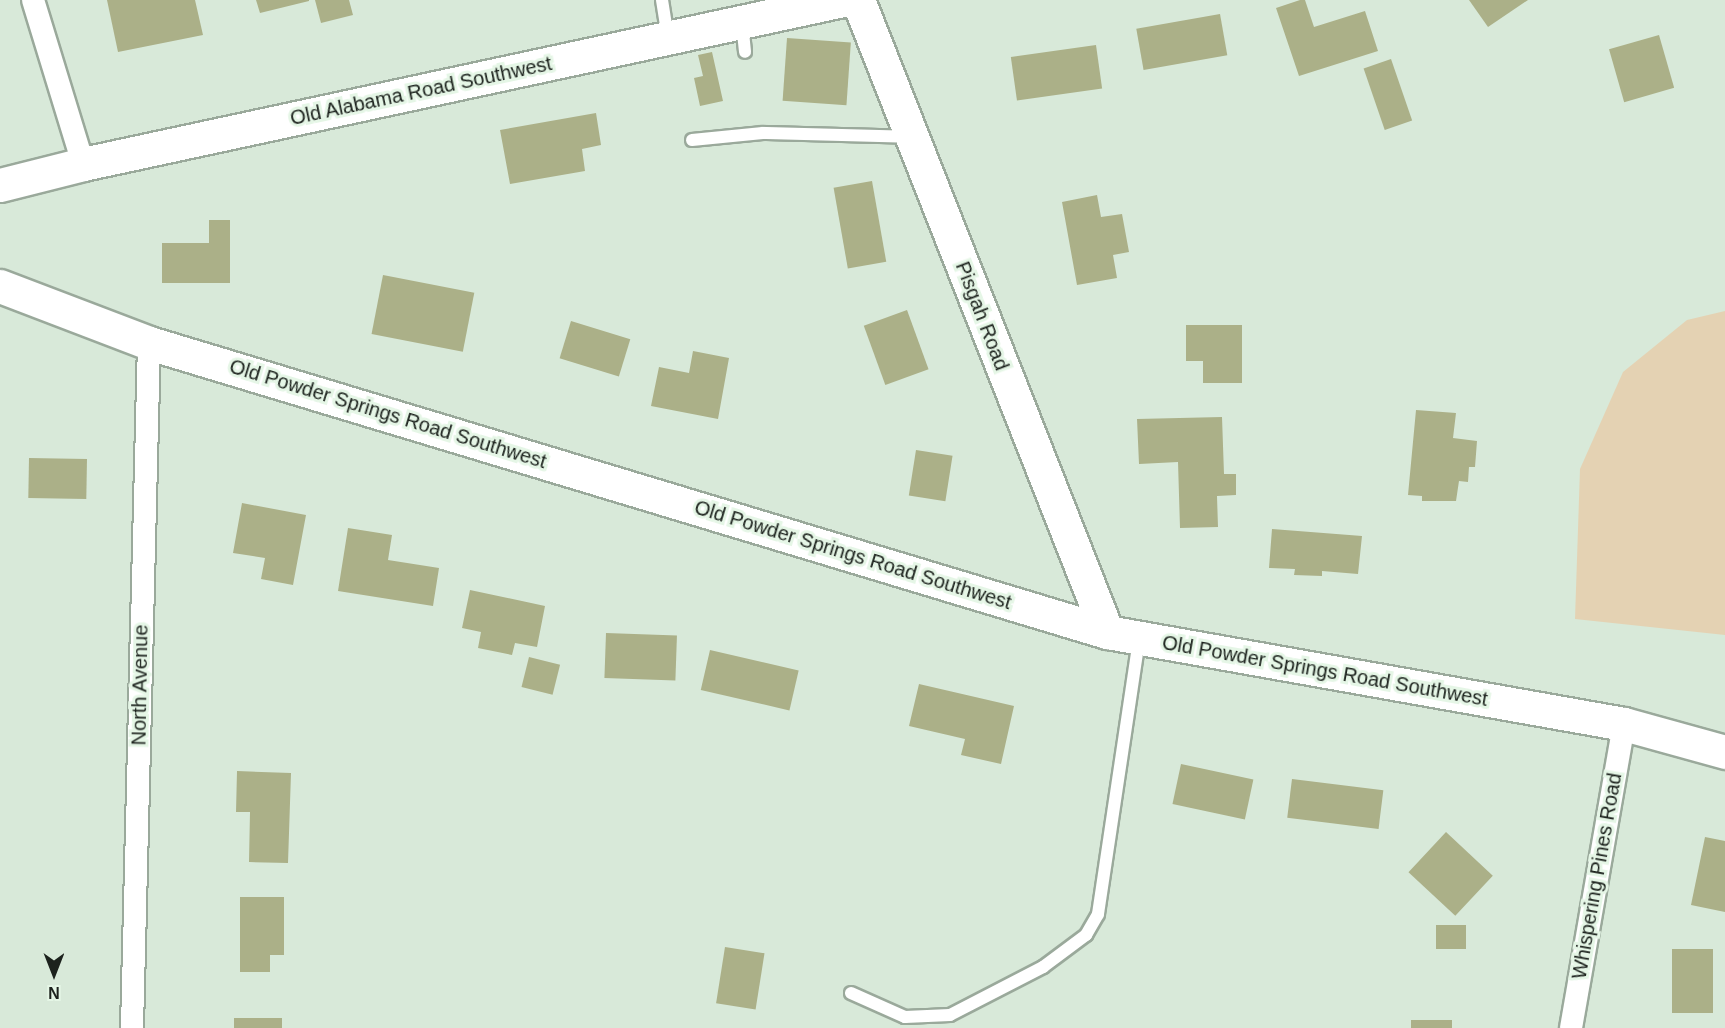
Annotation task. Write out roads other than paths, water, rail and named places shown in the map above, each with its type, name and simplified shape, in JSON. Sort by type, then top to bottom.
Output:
[{"type":"street","points":[[33,0],[83,164]]},
{"type":"street","name":"Old Alabama Road Southwest","points":[[0,185],[83,164],[668,38],[743,37],[843,0]]},
{"type":"street","name":"Pisgah Road","points":[[858,0],[1107,632]]},
{"type":"street","name":"Old Powder Springs Road Southwest","points":[[0,286],[149,343],[1107,632],[1624,724],[1725,752]]},
{"type":"street","name":"North Avenue","points":[[132,1028],[149,343]]},
{"type":"street","name":"Whispering Pines Road","points":[[1571,1028],[1624,724]]},
{"type":"lane","points":[[662,0],[668,38]]},
{"type":"lane","points":[[692,140],[763,133],[912,137]]},
{"type":"lane","points":[[851,993],[905,1017],[950,1015],[1043,967],[1086,935],[1098,914],[1139,638]]}]
